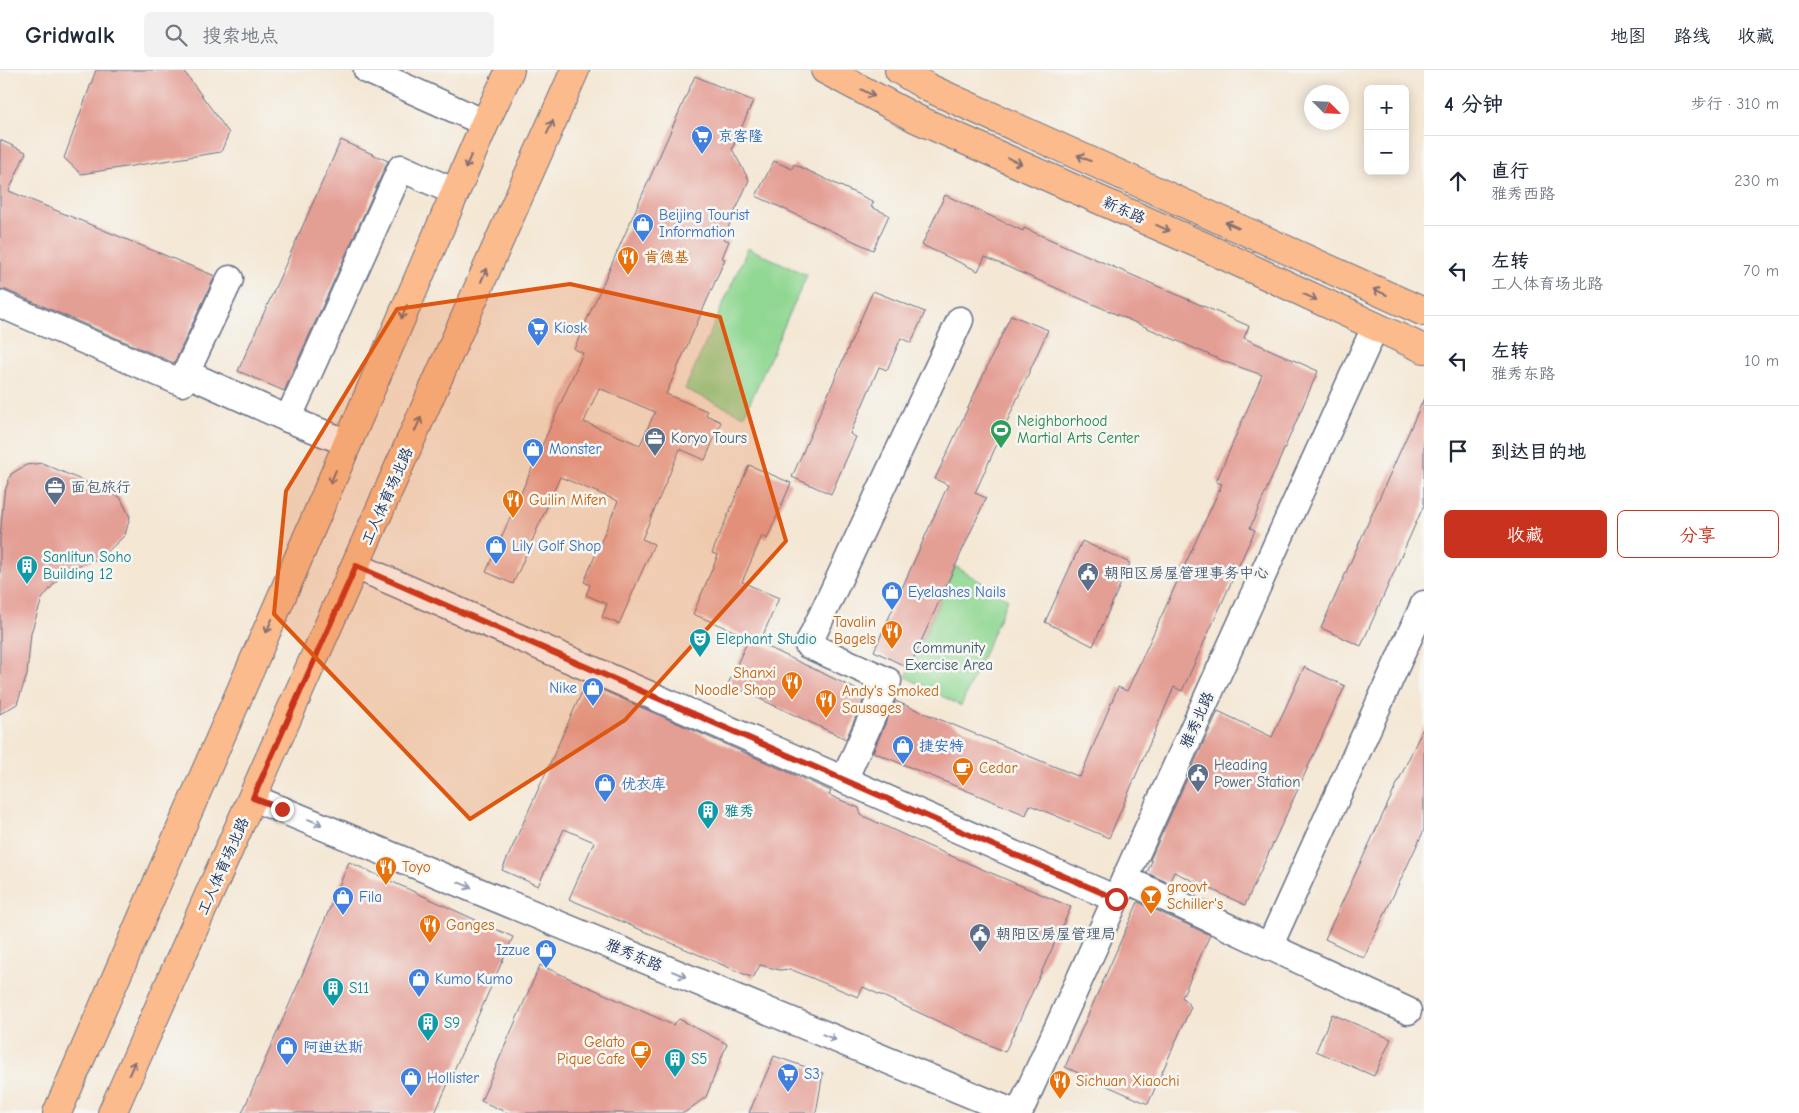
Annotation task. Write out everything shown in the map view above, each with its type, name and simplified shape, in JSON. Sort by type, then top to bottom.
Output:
[{"type":"main road","points":[[57,1113],[455,192],[510,70]]},
{"type":"main road","name":"工人体育场北路","points":[[112,1113],[575,70]]},
{"type":"main road","name":"新东路","points":[[825,70],[917,119],[1201,245],[1424,350]]},
{"type":"main road","name":"新东路","points":[[900,70],[924,79],[1424,312]]},
{"type":"street","points":[[367,70],[485,123]]},
{"type":"street","points":[[288,419],[400,168],[455,192]]},
{"type":"street","points":[[0,304],[182,383],[230,279]]},
{"type":"street","points":[[844,780],[888,681],[808,645],[960,320]]},
{"type":"street","name":"雅秀北路","points":[[1017,1113],[1375,327]]},
{"type":"street","points":[[186,373],[288,419],[348,443]]},
{"type":"street","points":[[356,566],[844,780],[1269,946],[1408,1011]]},
{"type":"street","points":[[1269,946],[1424,604]]},
{"type":"street","name":"雅秀东路","points":[[253,798],[1017,1113]]},
{"type":"highlighted area","points":[[570,284],[720,317],[786,541],[625,720],[470,819],[274,614],[286,491],[397,309]]},
{"type":"green space","points":[[748,248],[807,275],[744,416],[685,389]]},
{"type":"green space","name":"Community Exercise Area","points":[[955,566],[1008,599],[961,706],[906,677]]},
{"type":"building","points":[[96,70],[183,70],[229,133],[221,152],[81,174],[64,158]]},
{"type":"building","points":[[695,76],[753,101],[732,149],[749,180],[723,239],[729,241],[722,258],[725,259],[666,394],[707,411],[706,415],[721,422],[705,460],[680,449],[642,539],[654,544],[619,624],[602,617],[607,604],[586,595],[590,585],[584,582],[618,501],[560,477],[513,584],[486,572],[583,353],[574,349]],"holes":[[[599,388],[655,412],[640,445],[584,422]]]},
{"type":"building","points":[[0,140],[26,152],[9,191],[215,276],[174,363],[0,289]]},
{"type":"building","points":[[341,140],[388,161],[284,391],[238,371]]},
{"type":"building","points":[[774,161],[792,169],[794,164],[874,202],[871,207],[889,215],[873,250],[756,196]]},
{"type":"building","points":[[945,195],[1023,231],[1024,228],[1249,326],[1244,338],[1318,371],[1250,528],[1255,530],[1182,691],[1174,687],[1109,838],[1030,805],[1026,815],[873,752],[895,701],[1080,777],[1118,687],[1127,691],[1222,484],[1216,482],[1262,375],[1228,363],[985,257],[978,271],[922,245]]},
{"type":"building","points":[[873,291],[925,312],[911,343],[901,338],[887,370],[879,367],[850,434],[856,437],[831,494],[792,477]]},
{"type":"building","points":[[1011,315],[1048,330],[975,493],[986,498],[909,668],[874,651],[948,485],[935,479]]},
{"type":"building","points":[[1424,398],[1424,505],[1361,646],[1321,628]]},
{"type":"building","name":"Sanlitun Soho Building 12","points":[[42,463],[120,497],[130,517],[125,535],[119,541],[100,558],[65,570],[42,599],[31,633],[27,675],[17,704],[0,714],[0,538],[4,494],[11,474],[26,465]]},
{"type":"building","points":[[749,465],[791,483],[767,539],[762,536],[742,582],[779,598],[760,642],[693,614],[718,555],[712,553]]},
{"type":"building","name":"朝阳区房屋管理事务中心","points":[[1082,541],[1130,563],[1093,646],[1045,622]]},
{"type":"building","points":[[749,638],[866,694],[846,739],[728,684]]},
{"type":"building","points":[[1304,667],[1345,686],[1245,905],[1174,872],[1169,883],[1147,873],[1152,861],[1150,860],[1218,711],[1272,737]]},
{"type":"building","name":"雅秀","points":[[586,683],[831,791],[829,795],[859,808],[861,815],[928,846],[1071,907],[1005,1052],[863,987],[858,997],[790,969],[780,970],[760,965],[753,978],[569,899],[594,842],[564,829],[538,886],[502,870]]},
{"type":"building","points":[[1424,726],[1424,830],[1364,958],[1325,939]]},
{"type":"building","points":[[349,862],[513,937],[435,1113],[242,1113],[299,982]]},
{"type":"building","points":[[1138,902],[1210,935],[1182,997],[1191,1007],[1148,1104],[1065,1067]]},
{"type":"building","points":[[540,965],[673,1025],[679,1019],[727,1044],[706,1097],[684,1113],[508,1113],[481,1101]]},
{"type":"building","points":[[1332,1014],[1391,1039],[1374,1076],[1316,1051]]},
{"type":"building","name":"S3","points":[[774,1056],[823,1073],[816,1113],[749,1113]]},
{"type":"place","name":"京客隆","points":[[702,155]]},
{"type":"place","name":"Beijing Tourist Information","points":[[643,243]]},
{"type":"place","name":"肯德基","points":[[628,276]]},
{"type":"place","name":"Kiosk","points":[[538,347]]},
{"type":"place","name":"Neighborhood Martial Arts Center","points":[[1001,449]]},
{"type":"place","name":"Koryo Tours","points":[[655,457]]},
{"type":"place","name":"Monster","points":[[533,468]]},
{"type":"place","name":"面包旅行","points":[[55,506]]},
{"type":"place","name":"Guilin Mifen","points":[[513,519]]},
{"type":"place","name":"Lily Golf Shop","points":[[496,565]]},
{"type":"place","name":"Sanlitun Soho Building 12","points":[[27,585]]},
{"type":"place","name":"朝阳区房屋管理事务中心","points":[[1088,592]]},
{"type":"place","name":"Eyelashes Nails","points":[[892,611]]},
{"type":"place","name":"Tavalin Bagels","points":[[892,650]]},
{"type":"place","name":"Elephant Studio","points":[[700,658]]},
{"type":"place","name":"Shanxi Noodle Shop","points":[[792,701]]},
{"type":"place","name":"Nike","points":[[593,707]]},
{"type":"place","name":"Andy's Smoked Sausages","points":[[826,719]]},
{"type":"place","name":"捷安特","points":[[903,765]]},
{"type":"place","name":"Cedar","points":[[963,787]]},
{"type":"place","name":"Heading Power Station","points":[[1198,793]]},
{"type":"place","name":"优衣库","points":[[605,803]]},
{"type":"place","name":"雅秀","points":[[708,830]]},
{"type":"place","name":"Toyo","points":[[386,886]]},
{"type":"place","name":"groovt Schiller's","points":[[1151,915]]},
{"type":"place","name":"Fila","points":[[343,916]]},
{"type":"place","name":"Ganges","points":[[430,944]]},
{"type":"place","name":"朝阳区房屋管理局","points":[[980,953]]},
{"type":"place","name":"Izzue","points":[[546,969]]},
{"type":"place","name":"Kumo Kumo","points":[[419,998]]},
{"type":"place","name":"S11","points":[[333,1007]]},
{"type":"place","name":"S9","points":[[428,1042]]},
{"type":"place","name":"阿迪达斯","points":[[287,1066]]},
{"type":"place","name":"Gelato Pique Cafe","points":[[641,1070]]},
{"type":"place","name":"S5","points":[[675,1078]]},
{"type":"place","name":"S3","points":[[788,1093]]},
{"type":"place","name":"Hollister","points":[[411,1097]]},
{"type":"place","name":"Sichuan Xiaochi","points":[[1060,1100]]},
{"type":"route","points":[[282,809],[253,798],[356,566],[420,592],[1116,899]]}]
